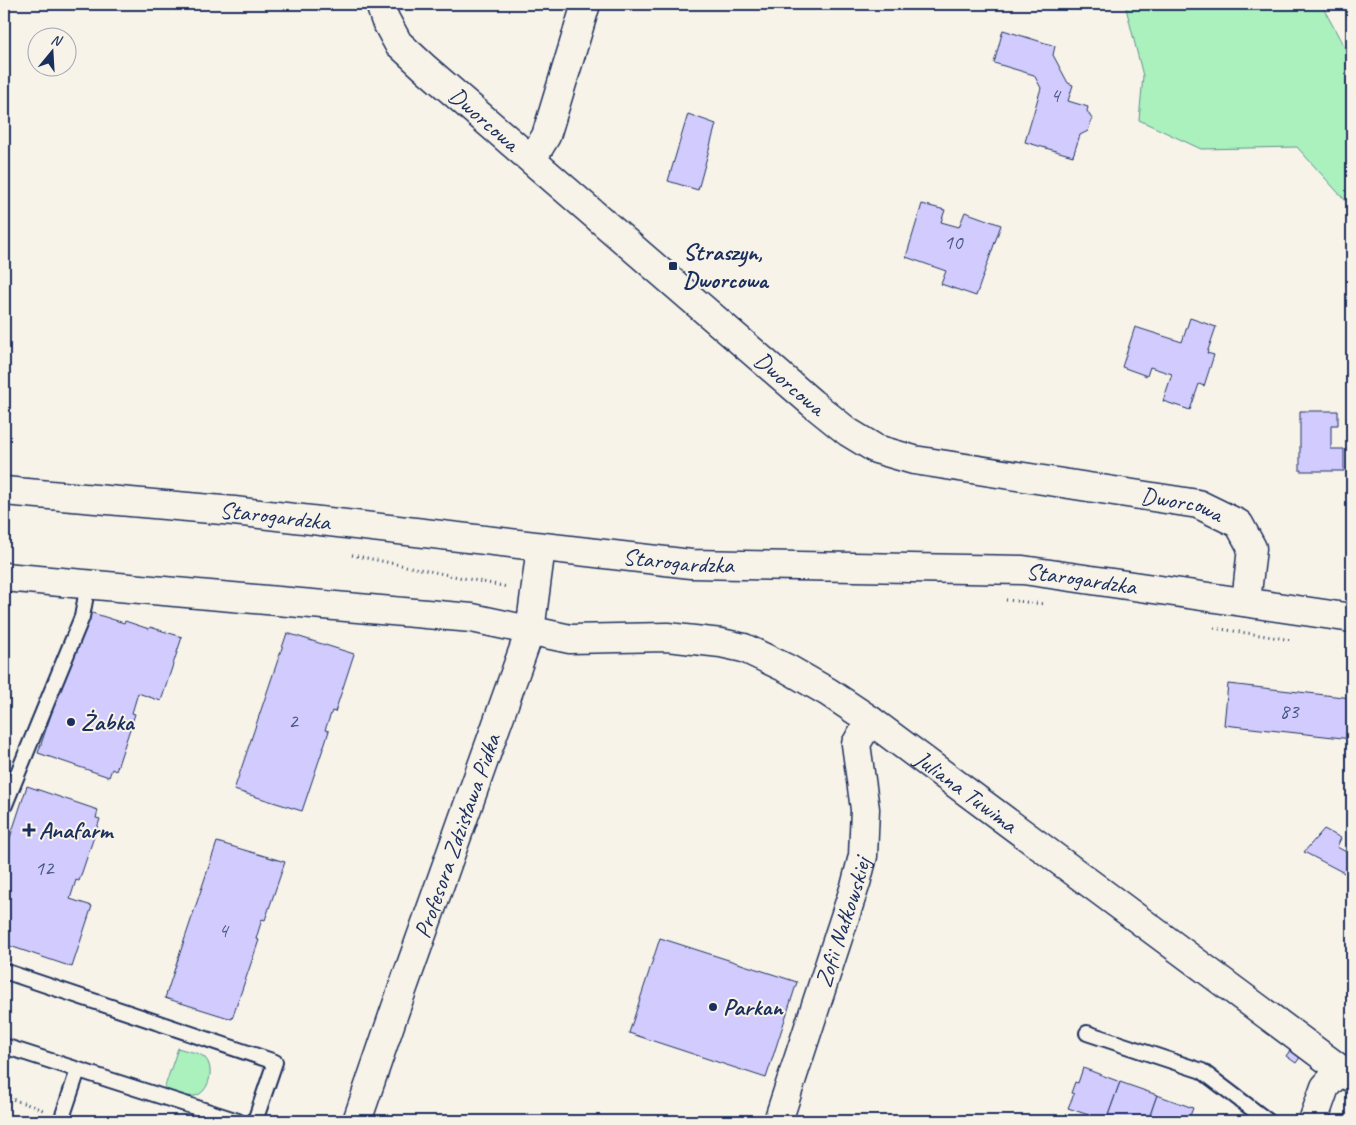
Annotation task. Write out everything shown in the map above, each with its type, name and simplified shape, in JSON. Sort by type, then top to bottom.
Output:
[{"type":"street","name":"Dworcowa","points":[[380,4],[385,19],[398,43],[424,67],[812,403],[848,432],[876,449],[914,460],[1198,504],[1239,524],[1252,548],[1246,602]]},
{"type":"street","points":[[532,159],[546,136],[586,4]]},
{"type":"street","name":"Starogardzka","points":[[4,491],[234,511],[691,564],[1023,570],[1352,618]]},
{"type":"street","name":"Profesora Zdzisława Pidka","points":[[357,1121],[530,631],[541,547]]},
{"type":"street","name":"Juliana Tuwima","points":[[4,577],[472,618],[570,639],[667,637],[686,638],[744,648],[788,668],[870,720],[1347,1074]]},
{"type":"street","name":"Zofii Nałkowskiej","points":[[778,1121],[856,883],[863,856],[865,809],[856,744],[870,720]]},
{"type":"street","points":[[1313,1121],[1325,1087],[1347,1074]]},
{"type":"lane","points":[[4,807],[82,617],[88,584]]},
{"type":"lane","points":[[4,971],[275,1062],[255,1121]]},
{"type":"lane","points":[[1087,1033],[1202,1071],[1268,1121]]},
{"type":"lane","points":[[4,1046],[238,1121]]},
{"type":"lane","points":[[61,1119],[78,1070]]},
{"type":"path","points":[[4,1096],[61,1119]]},
{"type":"green space","points":[[1125,4],[1321,4],[1352,61],[1352,208],[1297,147],[1201,149],[1139,120],[1143,76]]},
{"type":"green space","points":[[178,1048],[201,1055],[208,1061],[210,1067],[209,1079],[200,1094],[195,1096],[183,1095],[164,1089]]},
{"type":"building","points":[[1003,30],[1055,46],[1053,55],[1068,83],[1073,85],[1068,101],[1088,107],[1087,111],[1092,119],[1088,131],[1080,135],[1073,156],[1025,142],[1041,88],[1034,75],[994,63]]},
{"type":"building","points":[[688,114],[716,124],[698,190],[668,181]]},
{"type":"building","points":[[922,204],[945,210],[941,222],[959,227],[965,212],[1001,225],[976,296],[941,284],[946,271],[906,257]]},
{"type":"building","points":[[1190,318],[1216,327],[1207,353],[1214,355],[1204,386],[1199,384],[1190,410],[1163,401],[1172,374],[1150,367],[1147,376],[1122,367],[1135,327],[1182,342]]},
{"type":"building","points":[[1300,411],[1338,411],[1338,425],[1331,425],[1331,449],[1344,449],[1344,471],[1300,471]]},
{"type":"building","points":[[86,611],[124,623],[125,621],[149,629],[150,627],[182,637],[161,701],[138,693],[132,713],[135,714],[116,771],[112,769],[109,777],[38,753]]},
{"type":"building","points":[[287,633],[354,654],[335,712],[332,711],[325,730],[329,731],[302,811],[234,790]]},
{"type":"building","points":[[1228,684],[1352,698],[1352,739],[1224,725]]},
{"type":"building","points":[[27,786],[98,810],[96,818],[100,819],[79,881],[76,880],[70,899],[92,906],[72,967],[4,944],[4,856]]},
{"type":"building","points":[[1324,829],[1341,838],[1337,847],[1352,855],[1352,877],[1304,852]]},
{"type":"building","points":[[217,842],[285,862],[265,920],[262,919],[256,939],[259,940],[232,1019],[165,998]]},
{"type":"building","name":"Parkan","points":[[660,938],[797,982],[766,1078],[629,1033]]},
{"type":"building","points":[[1291,1049],[1301,1056],[1296,1063],[1286,1056]]},
{"type":"building","points":[[1083,1068],[1120,1082],[1106,1121],[1068,1108],[1074,1094],[1071,1093],[1075,1082],[1078,1083]]},
{"type":"building","points":[[1120,1082],[1157,1095],[1148,1121],[1106,1121]]},
{"type":"building","points":[[1157,1095],[1193,1108],[1188,1121],[1148,1121]]},
{"type":"place","name":"Straszyn, Dworcowa","points":[[673,266]]},
{"type":"place","name":"Żabka","points":[[71,722]]},
{"type":"place","name":"Anafarm","points":[[29,830]]},
{"type":"place","name":"Parkan","points":[[713,1007]]}]
